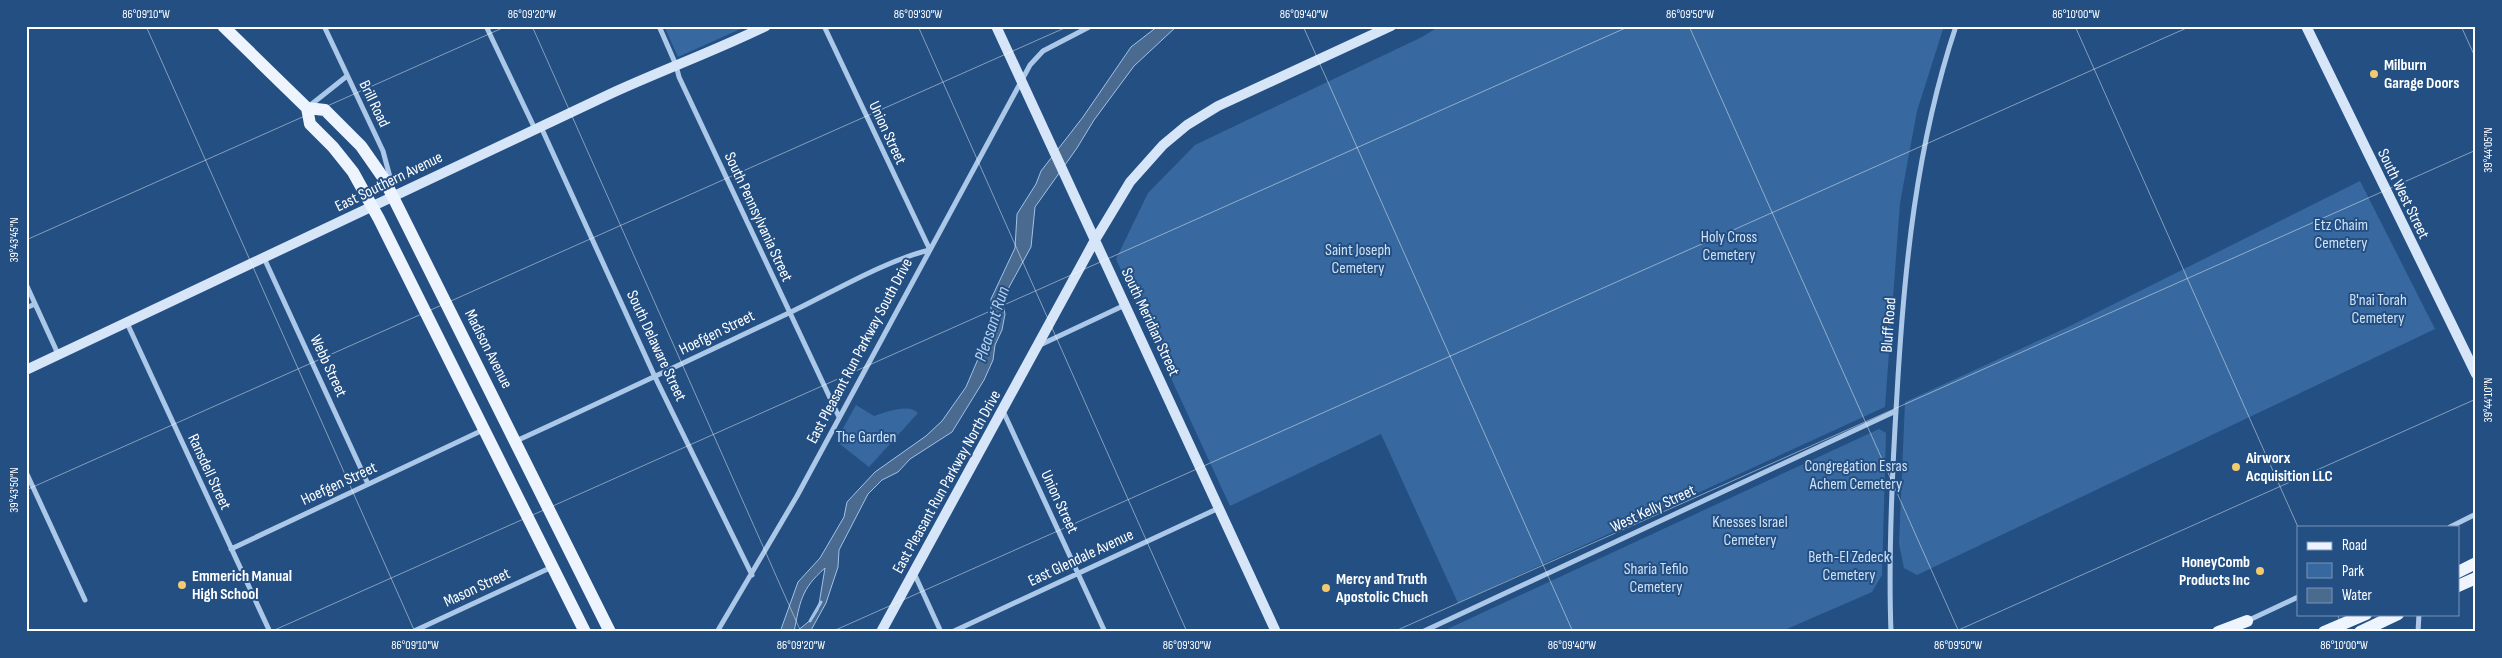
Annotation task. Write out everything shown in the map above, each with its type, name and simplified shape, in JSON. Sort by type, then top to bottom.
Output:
[{"type":"main road","name":"Madison Avenue","points":[[224,26],[307,108],[310,124],[333,146],[353,172],[373,207],[585,632]]},
{"type":"main road","name":"Madison Avenue","points":[[307,108],[325,110],[348,132],[373,161],[394,196],[610,632]]},
{"type":"main road","points":[[2460,571],[2476,563]]},
{"type":"main road","points":[[2460,585],[2476,578]]},
{"type":"main road","points":[[2324,632],[2361,616]]},
{"type":"main road","points":[[2360,632],[2394,616]]},
{"type":"main road","points":[[2218,632],[2247,622]]},
{"type":"street","name":"Brill Road","points":[[324,26],[383,151],[394,196]]},
{"type":"street","name":"South Delaware Street","points":[[486,26],[538,128],[655,377],[752,575]]},
{"type":"street","name":"South Pennsylvania Street","points":[[659,26],[676,65],[679,77],[838,416]]},
{"type":"street","name":"East Southern Avenue","points":[[26,370],[538,128],[676,65],[730,44],[766,26]]},
{"type":"street","name":"Union Street","points":[[824,26],[930,250]]},
{"type":"street","name":"South Meridian Street","points":[[996,26],[1276,632]]},
{"type":"street","name":"East Pleasant Run Parkway South Drive","points":[[717,632],[797,496],[838,416],[1030,65],[1039,54],[1091,26]]},
{"type":"street","name":"East Pleasant Run Parkway North Drive","points":[[881,632],[1095,240],[1130,182],[1162,144],[1187,125],[1218,106],[1391,26]]},
{"type":"street","name":"Bluff Road","points":[[1891,632],[1890,550],[1905,270],[1918,179],[1938,82],[1956,26]]},
{"type":"street","name":"South West Street","points":[[2306,26],[2476,374]]},
{"type":"street","points":[[307,108],[347,76]]},
{"type":"street","name":"Hoefgen Street","points":[[515,441],[917,253],[930,250]]},
{"type":"street","name":"Webb Street","points":[[264,258],[368,484]]},
{"type":"street","points":[[26,284],[58,354]]},
{"type":"street","points":[[26,308],[35,304]]},
{"type":"street","points":[[1038,346],[1126,305]]},
{"type":"street","name":"Ransdell Street","points":[[127,323],[270,632]]},
{"type":"street","name":"Union Street","points":[[1003,411],[1105,632]]},
{"type":"street","name":"West Kelly Street","points":[[1422,632],[1896,411]]},
{"type":"street","name":"Hoefgen Street","points":[[231,549],[484,429]]},
{"type":"street","points":[[26,472],[85,600]]},
{"type":"street","name":"East Glendale Avenue","points":[[952,632],[1220,508]]},
{"type":"street","points":[[2452,526],[2476,514]]},
{"type":"street","name":"Mason Street","points":[[412,632],[553,567]]},
{"type":"street","points":[[914,573],[941,632]]},
{"type":"street","points":[[2247,622],[2297,597]]},
{"type":"street","points":[[2418,632],[2419,616]]},
{"type":"green space","points":[[664,26],[747,26],[678,57]]},
{"type":"green space","points":[[1440,26],[1944,26],[1917,111],[1900,203],[1885,407],[1458,603],[1381,434],[1230,506],[1116,259],[1148,193],[1195,145],[1422,37]]},
{"type":"green space","points":[[2360,181],[2435,329],[1917,575],[1904,568],[1899,544],[1905,402],[2068,327]]},
{"type":"green space","name":"The Garden","points":[[856,405],[874,416],[903,408],[914,410],[918,413],[869,467],[836,441]]},
{"type":"green space","points":[[1879,429],[1886,433],[1882,575],[1872,592],[1780,632],[1441,632]]},
{"type":"water","name":"Pleasant Run","points":[[1158,26],[1177,26],[1134,66],[1094,120],[1077,148],[1035,207],[1031,247],[1002,300],[1005,314],[1002,330],[995,345],[993,360],[984,380],[952,432],[910,459],[898,472],[882,480],[868,494],[839,550],[838,567],[826,603],[810,632],[796,632],[813,618],[818,610],[825,568],[806,590],[798,612],[794,632],[780,632],[798,582],[820,558],[844,517],[847,502],[875,472],[926,436],[942,421],[966,387],[984,345],[991,321],[991,299],[1015,248],[1017,214],[1036,184],[1041,171],[1083,117],[1131,47]]},
{"type":"waterway","name":"Pleasant Run","points":[[810,621],[821,602]]},
{"type":"place","name":"Milburn Garage Doors","points":[[2374,74]]},
{"type":"place","name":"Airworx Acquisition LLC","points":[[2236,467]]},
{"type":"place","name":"HoneyComb Products Inc","points":[[2260,571]]},
{"type":"place","name":"Emmerich Manual High School","points":[[182,585]]},
{"type":"place","name":"Mercy and Truth Apostolic Chuch","points":[[1326,588]]},
{"type":"park label","name":"Etz Chaim Cemetery","points":[[2341,234]]},
{"type":"park label","name":"Holy Cross Cemetery","points":[[1729,246]]},
{"type":"park label","name":"Saint Joseph Cemetery","points":[[1358,259]]},
{"type":"park label","name":"B'nai Torah Cemetery","points":[[2378,309]]},
{"type":"park label","name":"Congregation Esras Achem Cemetery","points":[[1856,475]]},
{"type":"park label","name":"Knesses Israel Cemetery","points":[[1750,531]]},
{"type":"park label","name":"Beth-El Zedeck Cemetery","points":[[1849,566]]},
{"type":"park label","name":"Sharia Tefilo Cemetery","points":[[1656,578]]}]
